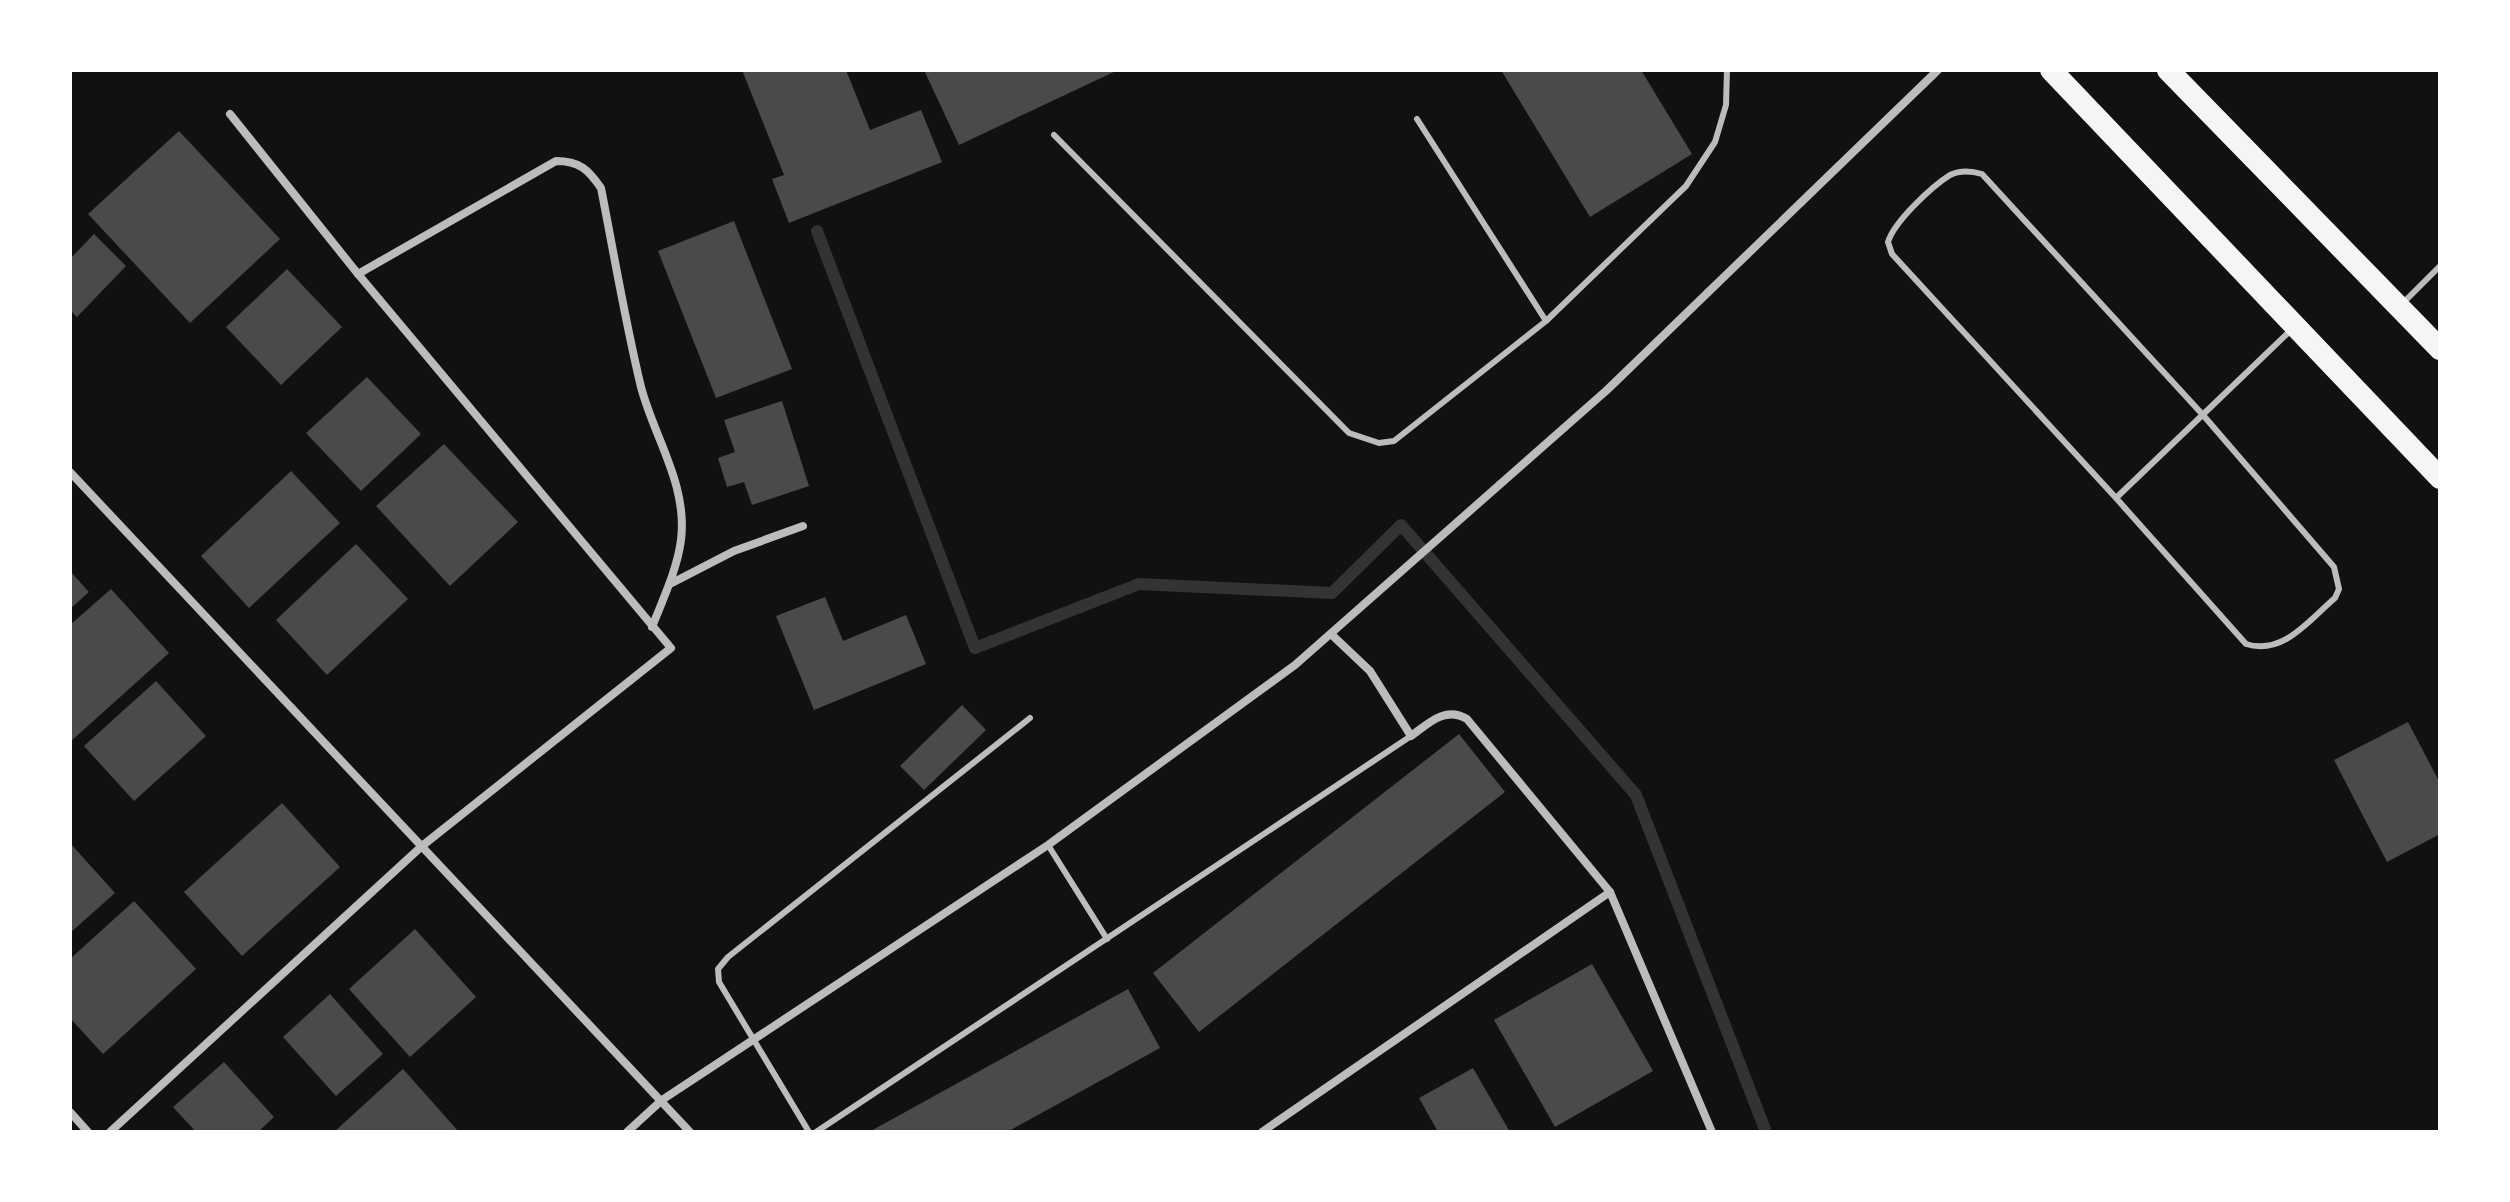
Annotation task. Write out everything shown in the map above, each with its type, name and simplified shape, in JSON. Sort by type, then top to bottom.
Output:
[{"type":"highway","points":[[2051,70],[2440,478]]},
{"type":"highway","points":[[2170,71],[2440,349]]},
{"type":"street","points":[[627,1132],[662,1100],[1048,845],[1332,635],[1607,390],[1938,70]]},
{"type":"street","points":[[110,1132],[422,846],[671,648],[358,274],[230,114]]},
{"type":"street","points":[[358,274],[556,161],[574,161],[589,170],[601,188],[642,389],[673,472],[680,511],[681,539],[670,584],[652,627]]},
{"type":"street","points":[[70,472],[690,1132]]},
{"type":"street","points":[[670,584],[734,551],[803,526]]},
{"type":"street","points":[[1332,635],[1370,671],[1411,736],[1441,715],[1457,714],[1467,719],[1610,892],[1712,1132]]},
{"type":"street","points":[[1262,1132],[1610,892]]},
{"type":"street","points":[[70,1112],[88,1132]]},
{"type":"lane","points":[[1054,135],[1349,433],[1364,440],[1394,441],[1546,321],[1686,186],[1715,142],[1726,105],[1727,70]]},
{"type":"lane","points":[[1417,119],[1546,321]]},
{"type":"lane","points":[[1972,171],[1982,174],[2203,415],[2334,567],[2338,577],[2335,598],[2284,642],[2259,648],[2246,644],[1892,254],[1888,242],[1899,221],[1950,175],[1972,171]]},
{"type":"lane","points":[[2399,306],[2440,266]]},
{"type":"lane","points":[[2116,498],[2295,327]]},
{"type":"lane","points":[[809,1132],[719,982],[718,969],[1030,718]]},
{"type":"lane","points":[[816,1132],[1411,736]]},
{"type":"lane","points":[[1048,845],[1107,939]]},
{"type":"building","points":[[742,70],[846,70],[870,130],[921,110],[942,162],[789,223],[772,179],[784,175]]},
{"type":"building","points":[[924,70],[1118,70],[959,145]]},
{"type":"building","points":[[1501,70],[1641,70],[1692,154],[1590,217]]},
{"type":"building","points":[[179,131],[280,239],[190,323],[88,214]]},
{"type":"building","points":[[734,221],[792,369],[716,398],[658,251]]},
{"type":"building","points":[[94,234],[126,266],[77,317],[70,310],[70,259]]},
{"type":"building","points":[[287,269],[342,327],[281,385],[226,327]]},
{"type":"building","points":[[367,377],[421,434],[361,491],[306,433]]},
{"type":"building","points":[[782,401],[809,486],[752,505],[744,482],[727,487],[718,458],[735,452],[724,420]]},
{"type":"building","points":[[444,444],[518,522],[450,586],[376,506]]},
{"type":"building","points":[[291,471],[340,523],[249,608],[201,556]]},
{"type":"building","points":[[356,544],[408,599],[327,675],[276,620]]},
{"type":"building","points":[[70,571],[89,592],[70,609]]},
{"type":"building","points":[[111,589],[169,653],[70,742],[70,625]]},
{"type":"building","points":[[825,597],[843,641],[906,615],[926,664],[814,710],[776,616]]},
{"type":"building","points":[[156,681],[206,736],[134,801],[84,746]]},
{"type":"building","points":[[962,705],[986,730],[924,790],[900,766]]},
{"type":"building","points":[[2408,722],[2440,783],[2440,834],[2387,862],[2334,760]]},
{"type":"building","points":[[1459,734],[1505,792],[1199,1032],[1153,973]]},
{"type":"building","points":[[282,803],[340,867],[242,956],[184,892]]},
{"type":"building","points":[[70,843],[115,893],[70,933]]},
{"type":"building","points":[[134,901],[196,969],[103,1054],[70,1018],[70,959]]},
{"type":"building","points":[[415,929],[476,997],[410,1057],[349,989]]},
{"type":"building","points":[[1592,964],[1653,1071],[1555,1127],[1494,1020]]},
{"type":"building","points":[[1128,989],[1160,1048],[1007,1132],[869,1132]]},
{"type":"building","points":[[330,994],[383,1054],[336,1096],[283,1037]]},
{"type":"building","points":[[224,1062],[274,1117],[258,1132],[196,1132],[173,1107]]},
{"type":"building","points":[[1473,1068],[1510,1132],[1438,1132],[1419,1098]]},
{"type":"building","points":[[403,1069],[459,1132],[334,1132]]},
{"type":"waterway","points":[[817,231],[975,648],[1139,584],[1332,593],[1401,525],[1636,795],[1766,1132]]}]
